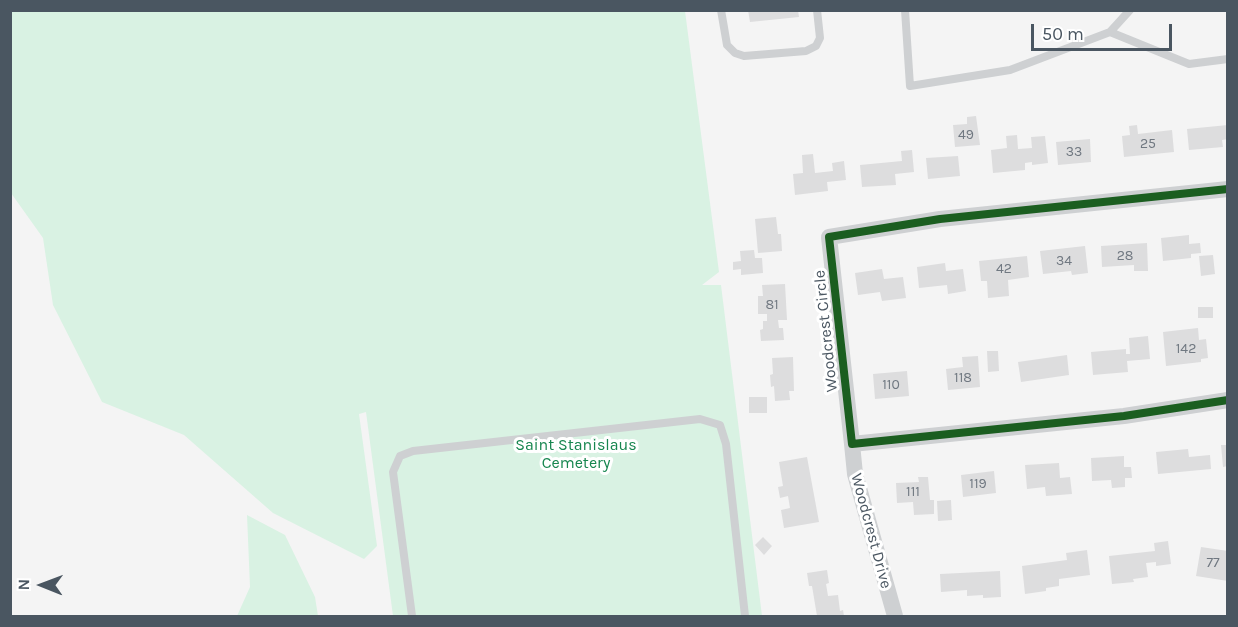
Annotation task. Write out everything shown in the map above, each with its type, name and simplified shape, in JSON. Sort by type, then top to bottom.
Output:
[{"type":"street","name":"Woodcrest Circle","points":[[852,444],[829,237],[940,219],[1227,189]]},
{"type":"street","points":[[852,444],[1124,416],[1227,400]]},
{"type":"street","name":"Woodcrest Drive","points":[[852,444],[855,474],[895,616]]},
{"type":"lane","points":[[721,10],[727,45],[744,56],[806,51],[816,46],[820,38],[818,10]]},
{"type":"lane","points":[[905,10],[910,86],[1010,70],[1110,32],[1130,10]]},
{"type":"lane","points":[[1110,32],[1189,64],[1227,59]]},
{"type":"lane","points":[[412,616],[393,472],[400,456],[413,451],[700,419],[720,424],[726,444],[745,616]]},
{"type":"green space","name":"Saint Stanislaus Cemetery","points":[[10,11],[685,11],[719,272],[702,285],[721,285],[762,616],[393,616],[366,412],[359,414],[377,546],[364,559],[273,513],[184,435],[102,402],[53,305],[43,238],[11,193]]},
{"type":"green space","points":[[247,515],[285,535],[315,597],[318,616],[237,616],[250,587]]},
{"type":"building","points":[[748,10],[798,10],[799,17],[750,22]]},
{"type":"building","points":[[976,116],[980,145],[955,147],[953,125],[967,124],[967,117]]},
{"type":"building","points":[[1137,125],[1138,134],[1172,130],[1174,152],[1124,157],[1122,136],[1130,135],[1129,126]]},
{"type":"building","points":[[1228,125],[1228,139],[1222,140],[1223,147],[1189,150],[1187,129]]},
{"type":"building","points":[[1017,135],[1018,149],[1032,148],[1031,137],[1045,136],[1048,163],[1032,165],[1032,162],[1025,163],[1025,170],[993,173],[991,150],[1007,148],[1006,136]]},
{"type":"building","points":[[1090,139],[1091,162],[1058,165],[1056,142]]},
{"type":"building","points":[[912,150],[914,172],[895,174],[896,185],[862,187],[860,165],[902,161],[901,151]]},
{"type":"building","points":[[813,154],[815,173],[833,171],[832,163],[844,161],[846,180],[827,182],[828,191],[795,195],[793,174],[803,173],[802,155]]},
{"type":"building","points":[[958,156],[960,176],[928,179],[926,158]]},
{"type":"building","points":[[776,217],[778,234],[781,234],[782,251],[758,253],[755,219]]},
{"type":"building","points":[[1189,235],[1189,244],[1200,243],[1201,253],[1191,254],[1191,258],[1163,261],[1161,238]]},
{"type":"building","points":[[1147,243],[1148,271],[1134,271],[1134,265],[1102,267],[1101,246]]},
{"type":"building","points":[[1085,246],[1088,273],[1072,275],[1071,271],[1043,274],[1040,251]]},
{"type":"building","points":[[754,250],[755,258],[762,258],[763,273],[741,275],[741,269],[733,270],[733,262],[741,261],[740,251]]},
{"type":"building","points":[[1213,255],[1215,274],[1201,276],[1199,256]]},
{"type":"building","points":[[1027,256],[1029,277],[1008,280],[1009,296],[988,298],[987,281],[981,281],[979,261]]},
{"type":"building","points":[[945,263],[946,271],[963,269],[966,291],[948,294],[947,285],[919,288],[917,267]]},
{"type":"building","points":[[882,269],[884,279],[903,277],[906,298],[882,301],[880,292],[858,295],[855,273]]},
{"type":"building","points":[[785,284],[787,320],[778,320],[779,328],[783,328],[784,340],[761,341],[760,330],[763,329],[763,321],[767,321],[767,314],[758,314],[758,296],[763,296],[762,285]]},
{"type":"building","points":[[1198,307],[1213,307],[1213,318],[1198,318]]},
{"type":"building","points":[[1198,328],[1199,340],[1206,339],[1208,358],[1201,359],[1201,362],[1166,366],[1163,332]]},
{"type":"building","points":[[1148,336],[1150,359],[1127,361],[1128,372],[1093,375],[1091,352],[1126,349],[1126,354],[1130,354],[1129,338]]},
{"type":"building","points":[[987,351],[998,351],[999,371],[988,372]]},
{"type":"building","points":[[1067,355],[1069,375],[1021,382],[1018,362]]},
{"type":"building","points":[[978,356],[980,387],[948,390],[946,369],[963,367],[962,357]]},
{"type":"building","points":[[793,357],[794,391],[789,391],[790,400],[775,401],[774,386],[771,387],[770,375],[773,374],[772,358]]},
{"type":"building","points":[[907,371],[909,396],[875,399],[873,374]]},
{"type":"building","points":[[749,397],[767,397],[767,413],[749,413]]},
{"type":"building","points":[[1221,445],[1228,445],[1228,466],[1223,467]]},
{"type":"building","points":[[1188,449],[1189,457],[1210,455],[1211,469],[1158,474],[1156,452]]},
{"type":"building","points":[[1124,456],[1124,467],[1131,467],[1132,478],[1125,478],[1125,487],[1112,488],[1111,480],[1092,481],[1091,458]]},
{"type":"building","points":[[807,457],[819,522],[784,528],[781,510],[790,508],[788,496],[780,498],[778,487],[783,486],[779,462]]},
{"type":"building","points":[[1059,463],[1060,478],[1070,477],[1072,494],[1046,496],[1045,487],[1027,489],[1025,465]]},
{"type":"building","points":[[994,471],[996,493],[963,497],[961,475]]},
{"type":"building","points":[[918,477],[928,477],[930,500],[934,500],[934,514],[914,515],[913,502],[897,503],[896,483],[919,482]]},
{"type":"building","points":[[951,500],[952,520],[938,521],[937,501]]},
{"type":"building","points":[[763,537],[772,546],[764,555],[755,545]]},
{"type":"building","points":[[1168,541],[1171,564],[1156,566],[1156,562],[1146,563],[1148,577],[1133,579],[1134,582],[1112,584],[1109,556],[1155,551],[1154,543]]},
{"type":"building","points":[[1201,547],[1228,551],[1228,581],[1196,576]]},
{"type":"building","points":[[1087,550],[1090,575],[1059,579],[1059,586],[1046,588],[1046,591],[1025,594],[1022,566],[1067,560],[1066,553]]},
{"type":"building","points":[[827,570],[828,596],[838,595],[840,611],[843,610],[844,616],[817,616],[812,586],[809,586],[807,573]]},
{"type":"building","points":[[1000,571],[1001,597],[967,596],[967,590],[941,592],[940,574]]},
{"type":"cycle path","points":[[1228,189],[940,219],[829,237],[852,444],[1124,416],[1228,400]]}]
